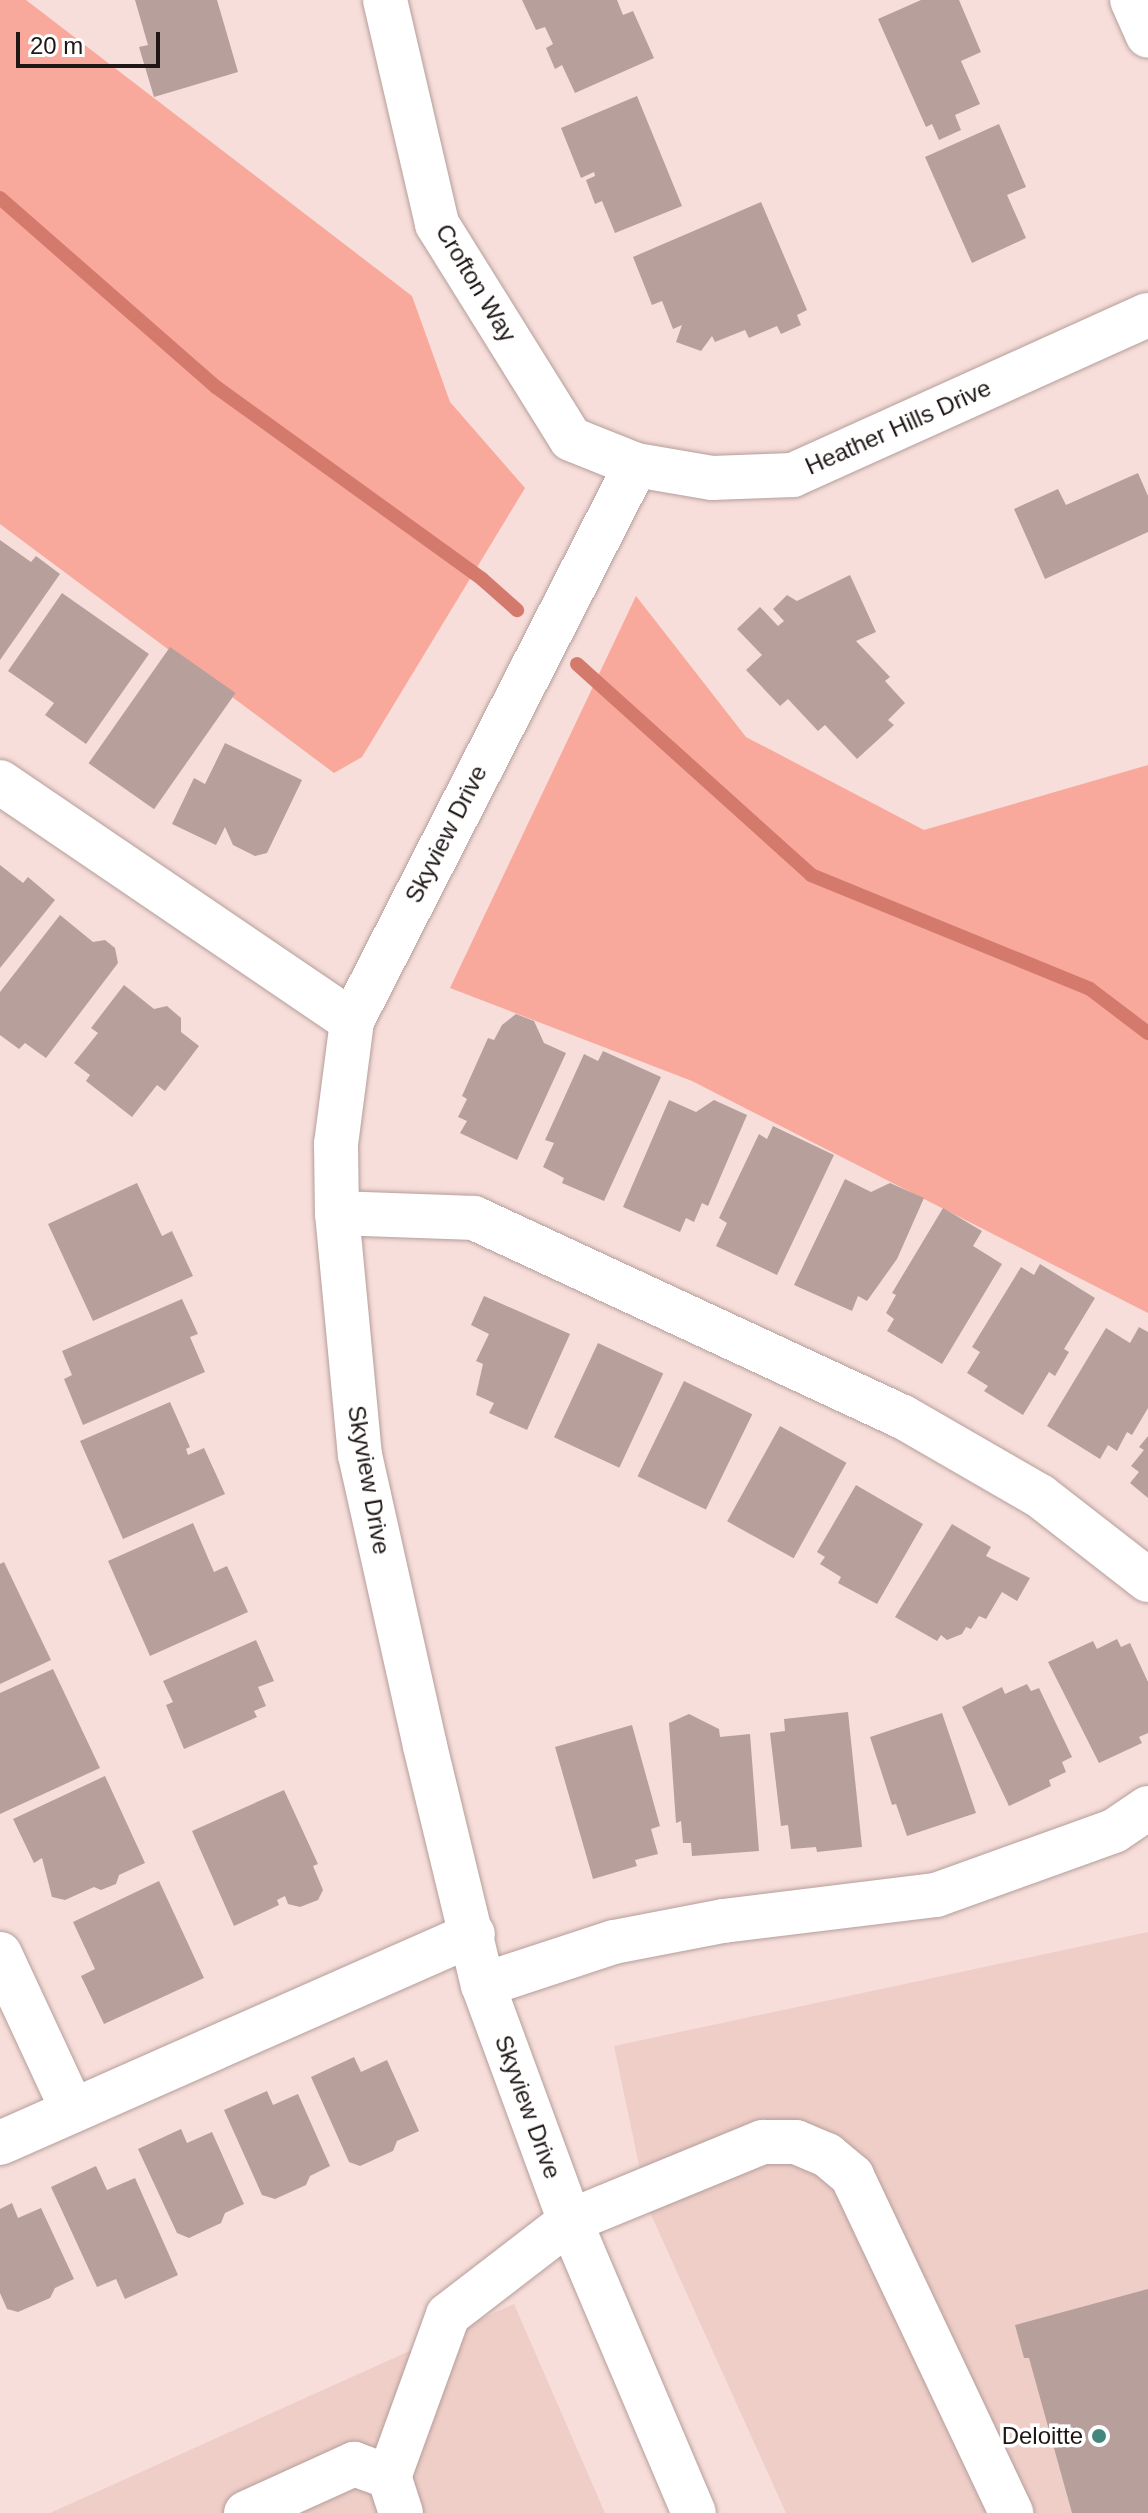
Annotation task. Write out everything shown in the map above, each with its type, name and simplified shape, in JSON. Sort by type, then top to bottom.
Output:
[{"type":"street","name":"Crofton Way","points":[[385,0],[437,224],[571,439],[636,465]]},
{"type":"street","points":[[1132,0],[1148,36]]},
{"type":"street","name":"Heather Hills Drive","points":[[636,465],[712,478],[793,475],[1148,315]]},
{"type":"street","name":"Skyview Drive","points":[[636,465],[352,1021],[336,1144],[337,1213],[360,1455],[425,1746],[483,1985],[570,2221],[694,2513]]},
{"type":"street","points":[[0,782],[352,1021]]},
{"type":"street","points":[[337,1213],[474,1218],[903,1417],[1040,1496],[1148,1580]]},
{"type":"street","points":[[483,1985],[614,1942],[723,1921],[936,1895],[1114,1831],[1148,1808]]},
{"type":"street","points":[[0,2143],[473,1934]]},
{"type":"street","points":[[0,1954],[72,2109]]},
{"type":"street","points":[[246,2513],[354,2464],[395,2495],[448,2315],[570,2221],[763,2142],[796,2142],[827,2155],[852,2176],[1011,2513]]},
{"type":"shaded area","points":[[0,0],[26,0],[412,296],[450,402],[525,488],[362,757],[334,773],[0,524]]},
{"type":"shaded area","points":[[636,596],[746,737],[924,830],[1148,765],[1148,1313],[692,1081],[450,988]]},
{"type":"shaded area","points":[[1148,1932],[1148,2513],[786,2513],[648,2208],[614,2046]]},
{"type":"shaded area","points":[[514,2304],[605,2513],[50,2513]]},
{"type":"building","points":[[135,0],[217,0],[238,72],[154,97],[139,47],[148,45]]},
{"type":"building","points":[[522,0],[617,0],[623,15],[633,11],[654,58],[575,93],[562,65],[555,69],[546,48],[553,44],[545,27],[536,30]]},
{"type":"building","points":[[921,0],[959,0],[981,52],[961,61],[980,104],[955,115],[961,130],[939,140],[932,124],[926,127],[878,19]]},
{"type":"building","points":[[637,96],[682,206],[615,233],[602,201],[595,204],[586,180],[595,176],[594,172],[581,178],[561,128]]},
{"type":"building","points":[[999,124],[1026,187],[1007,195],[1026,238],[972,263],[925,157]]},
{"type":"building","points":[[761,202],[807,310],[797,315],[801,325],[781,334],[777,326],[749,338],[745,330],[715,342],[712,336],[701,351],[676,342],[682,325],[673,329],[662,301],[652,305],[633,257]]},
{"type":"building","points":[[1138,473],[1148,496],[1148,532],[1045,579],[1014,509],[1058,489],[1066,505]]},
{"type":"building","points":[[0,540],[31,562],[36,556],[60,574],[0,660]]},
{"type":"building","points":[[850,575],[876,632],[856,641],[890,677],[885,681],[905,703],[888,720],[894,725],[857,759],[825,725],[818,731],[788,699],[780,706],[746,670],[762,655],[737,629],[760,607],[778,626],[784,621],[773,609],[787,595],[797,601]]},
{"type":"building","points":[[62,593],[149,654],[86,744],[45,715],[54,703],[8,671]]},
{"type":"building","points":[[170,647],[236,693],[154,809],[89,763]]},
{"type":"building","points":[[225,743],[302,780],[267,853],[255,856],[233,845],[225,827],[216,845],[172,824],[194,778],[205,784]]},
{"type":"building","points":[[0,865],[23,883],[28,877],[55,900],[0,968]]},
{"type":"building","points":[[60,915],[93,942],[105,940],[115,948],[118,963],[46,1058],[25,1043],[19,1049],[0,1035],[0,992]]},
{"type":"building","points":[[124,985],[154,1009],[167,1006],[181,1018],[181,1032],[199,1046],[165,1091],[157,1085],[132,1117],[86,1081],[90,1075],[74,1063],[98,1033],[91,1028]]},
{"type":"building","points":[[516,1014],[534,1021],[544,1043],[566,1053],[517,1160],[460,1133],[467,1121],[458,1117],[467,1099],[462,1096],[488,1038],[494,1040],[502,1025]]},
{"type":"building","points":[[603,1051],[661,1077],[604,1201],[562,1183],[564,1178],[543,1167],[554,1143],[545,1140],[584,1054],[598,1061]]},
{"type":"building","points":[[669,1100],[696,1112],[714,1100],[747,1115],[708,1206],[702,1203],[694,1222],[686,1218],[680,1232],[623,1207]]},
{"type":"building","points":[[773,1126],[834,1155],[777,1275],[716,1246],[727,1223],[719,1218],[759,1134],[767,1139]]},
{"type":"building","points":[[845,1179],[871,1192],[890,1183],[924,1198],[897,1259],[867,1301],[858,1296],[852,1311],[794,1285]]},
{"type":"building","points":[[137,1183],[162,1236],[172,1231],[193,1276],[93,1321],[48,1224]]},
{"type":"building","points":[[943,1208],[982,1231],[973,1246],[1002,1264],[942,1364],[887,1331],[894,1319],[886,1313],[896,1295],[892,1293]]},
{"type":"building","points":[[1040,1264],[1095,1298],[1064,1349],[1069,1352],[1055,1376],[1049,1372],[1023,1415],[984,1391],[988,1386],[967,1373],[980,1352],[972,1347],[1021,1267],[1034,1275]]},
{"type":"building","points":[[484,1296],[570,1334],[527,1430],[489,1413],[494,1403],[476,1395],[483,1364],[476,1361],[489,1334],[471,1325]]},
{"type":"building","points":[[182,1299],[198,1334],[190,1337],[205,1372],[83,1425],[64,1379],[72,1375],[62,1351]]},
{"type":"building","points":[[1139,1327],[1148,1332],[1148,1408],[1132,1435],[1127,1432],[1117,1451],[1108,1445],[1100,1459],[1047,1426],[1106,1328],[1130,1343]]},
{"type":"building","points":[[598,1343],[663,1373],[619,1468],[554,1437]]},
{"type":"building","points":[[684,1381],[752,1414],[706,1510],[638,1476]]},
{"type":"building","points":[[170,1402],[190,1447],[186,1449],[188,1455],[204,1448],[225,1494],[123,1539],[80,1441]]},
{"type":"building","points":[[780,1426],[846,1463],[794,1558],[727,1521]]},
{"type":"building","points":[[1148,1436],[1148,1498],[1130,1483],[1139,1472],[1131,1466],[1144,1450],[1139,1447]]},
{"type":"building","points":[[856,1485],[923,1524],[877,1604],[838,1583],[841,1577],[820,1564],[825,1557],[817,1552]]},
{"type":"building","points":[[193,1523],[214,1572],[227,1566],[248,1612],[150,1656],[108,1561]]},
{"type":"building","points":[[952,1524],[991,1547],[986,1556],[1030,1578],[1017,1601],[1002,1592],[986,1619],[979,1616],[971,1629],[966,1627],[962,1634],[947,1640],[941,1635],[937,1641],[895,1617]]},
{"type":"building","points":[[4,1562],[51,1660],[0,1684],[0,1564]]},
{"type":"building","points":[[1117,1639],[1121,1647],[1130,1643],[1148,1682],[1148,1733],[1139,1737],[1142,1743],[1099,1763],[1048,1662],[1093,1641],[1097,1649]]},
{"type":"building","points":[[256,1640],[274,1681],[258,1687],[266,1706],[254,1711],[257,1717],[184,1749],[166,1705],[173,1702],[163,1681]]},
{"type":"building","points":[[53,1669],[100,1768],[0,1814],[0,1693]]},
{"type":"building","points":[[1027,1684],[1031,1691],[1039,1688],[1072,1757],[1062,1762],[1066,1772],[1049,1780],[1051,1786],[1009,1806],[962,1707],[1002,1687],[1005,1694]]},
{"type":"building","points":[[848,1712],[862,1847],[817,1852],[816,1847],[791,1849],[788,1825],[781,1826],[770,1733],[785,1731],[784,1719]]},
{"type":"building","points":[[942,1713],[976,1813],[907,1836],[896,1804],[892,1805],[870,1737]]},
{"type":"building","points":[[689,1714],[719,1729],[720,1737],[750,1734],[759,1851],[692,1856],[691,1843],[683,1843],[681,1821],[676,1823],[669,1723]]},
{"type":"building","points":[[632,1725],[660,1826],[651,1829],[658,1854],[635,1860],[637,1866],[593,1879],[555,1747]]},
{"type":"building","points":[[105,1776],[145,1863],[119,1875],[116,1884],[101,1890],[94,1887],[65,1900],[52,1897],[42,1858],[34,1863],[13,1819]]},
{"type":"building","points":[[284,1790],[318,1864],[313,1866],[323,1890],[318,1900],[300,1907],[288,1904],[285,1896],[277,1900],[279,1905],[234,1926],[192,1831]]},
{"type":"building","points":[[159,1881],[204,1978],[104,2024],[81,1976],[95,1969],[73,1922]]},
{"type":"building","points":[[354,2057],[361,2072],[387,2060],[419,2131],[397,2141],[393,2151],[360,2166],[349,2162],[311,2077]]},
{"type":"building","points":[[267,2091],[273,2105],[298,2094],[330,2166],[310,2176],[306,2185],[275,2199],[262,2195],[224,2110]]},
{"type":"building","points":[[181,2129],[187,2143],[212,2132],[244,2204],[225,2213],[221,2223],[189,2238],[177,2233],[138,2149]]},
{"type":"building","points":[[96,2166],[107,2190],[135,2178],[178,2275],[125,2299],[116,2279],[97,2287],[51,2187]]},
{"type":"building","points":[[12,2203],[18,2218],[41,2208],[74,2279],[55,2288],[50,2298],[18,2312],[7,2309],[0,2293],[0,2209]]},
{"type":"building","name":"Deloitte","points":[[1148,2289],[1148,2513],[1072,2513],[1029,2358],[1024,2358],[1015,2325]]},
{"type":"waterway","points":[[0,198],[216,387],[482,579],[517,610]]},
{"type":"waterway","points":[[577,664],[811,875],[1090,989],[1148,1033]]},
{"type":"place","name":"Deloitte","points":[[1099,2436]]}]
